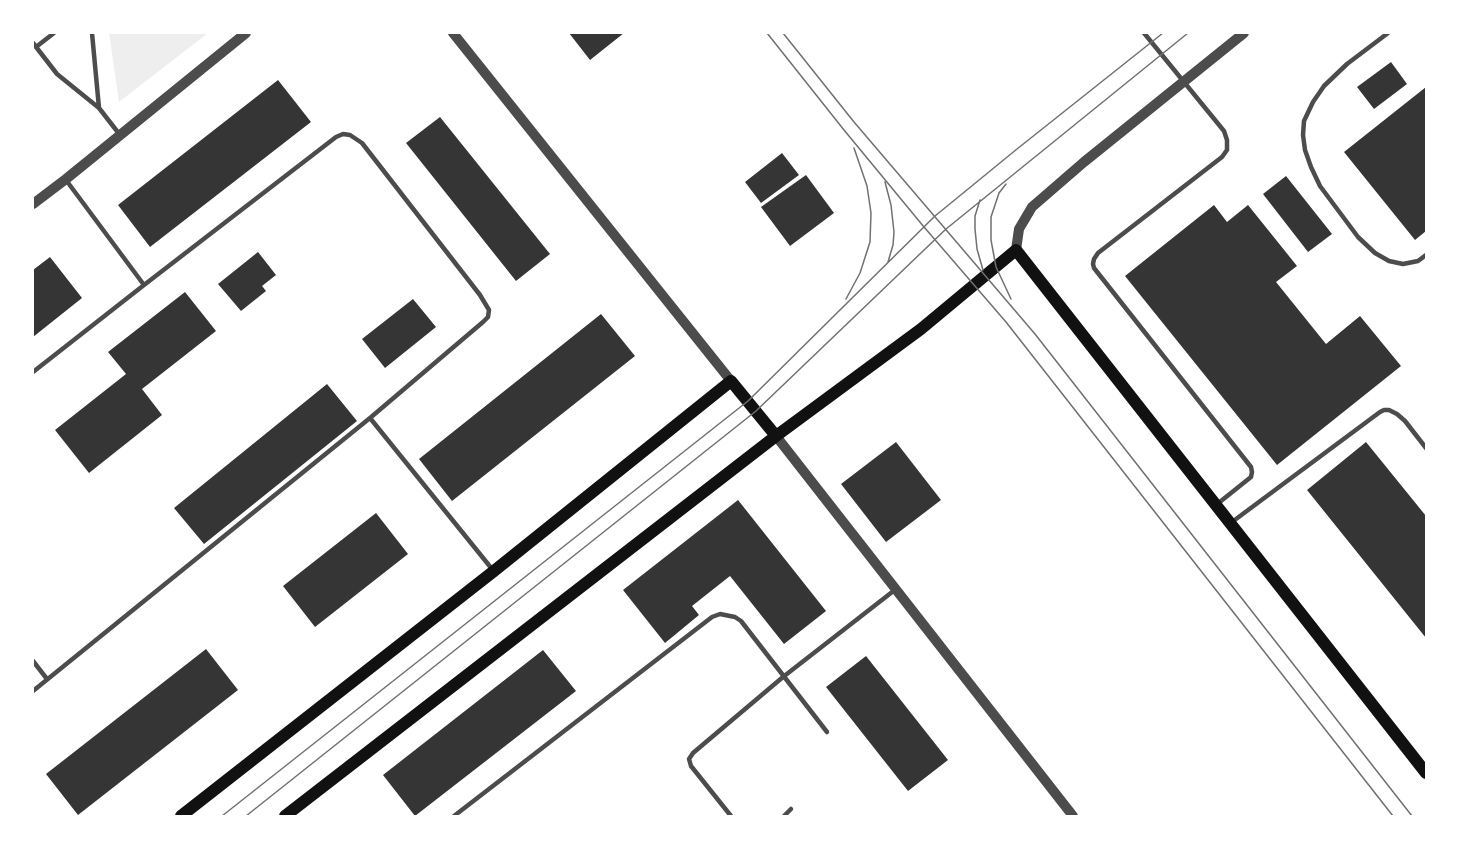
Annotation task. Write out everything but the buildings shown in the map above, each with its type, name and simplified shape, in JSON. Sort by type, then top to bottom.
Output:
[{"type":"main road","points":[[285,816],[776,436],[921,329],[1016,250],[1426,773]]},
{"type":"main road","points":[[181,816],[494,572],[731,381],[776,436]]},
{"type":"street","points":[[33,204],[246,33]]},
{"type":"street","points":[[453,33],[731,381]]},
{"type":"street","points":[[1016,250],[1019,229],[1032,207],[1244,33]]},
{"type":"street","points":[[776,436],[1073,816]]},
{"type":"lane","points":[[54,33],[34,45],[57,74],[99,108],[120,135]]},
{"type":"lane","points":[[92,33],[99,108]]},
{"type":"lane","points":[[1144,33],[1224,131],[1227,150],[1222,157],[1098,253],[1093,264],[1251,467],[1251,477],[1216,505]]},
{"type":"lane","points":[[1388,33],[1347,64],[1324,86],[1304,121],[1305,150],[1320,186],[1358,237],[1375,253],[1389,261],[1403,264],[1418,261],[1426,255]]},
{"type":"lane","points":[[33,372],[336,137],[343,134],[350,135],[362,143],[486,302],[489,310],[488,317],[483,322],[370,418],[33,691]]},
{"type":"lane","points":[[66,179],[144,285]]},
{"type":"lane","points":[[1230,523],[1384,410],[1397,414],[1405,421],[1426,448]]},
{"type":"lane","points":[[370,418],[494,572]]},
{"type":"lane","points":[[731,816],[691,766],[689,759],[693,753],[783,677],[896,589]]},
{"type":"lane","points":[[454,816],[712,617],[720,614],[735,617],[741,621],[827,732]]},
{"type":"lane","points":[[33,661],[47,679]]},
{"type":"lane","points":[[784,816],[792,809]]},
{"type":"shaded area","points":[[109,33],[208,33],[119,102]]},
{"type":"tram line","points":[[767,33],[924,227],[1006,322],[1393,816]]},
{"type":"tram line","points":[[783,33],[854,122],[1035,334],[1412,816]]},
{"type":"tram line","points":[[222,816],[748,401],[935,216],[1163,33]]},
{"type":"tram line","points":[[246,816],[756,411],[946,229],[1188,33]]},
{"type":"tram line","points":[[846,299],[860,273],[870,242],[871,213],[867,186],[854,148]]},
{"type":"tram line","points":[[885,182],[891,205],[894,232],[888,262]]},
{"type":"tram line","points":[[1006,184],[999,193],[991,217],[991,240],[996,267],[1011,299]]},
{"type":"tram line","points":[[980,200],[975,216],[975,229],[977,249],[983,270]]}]
